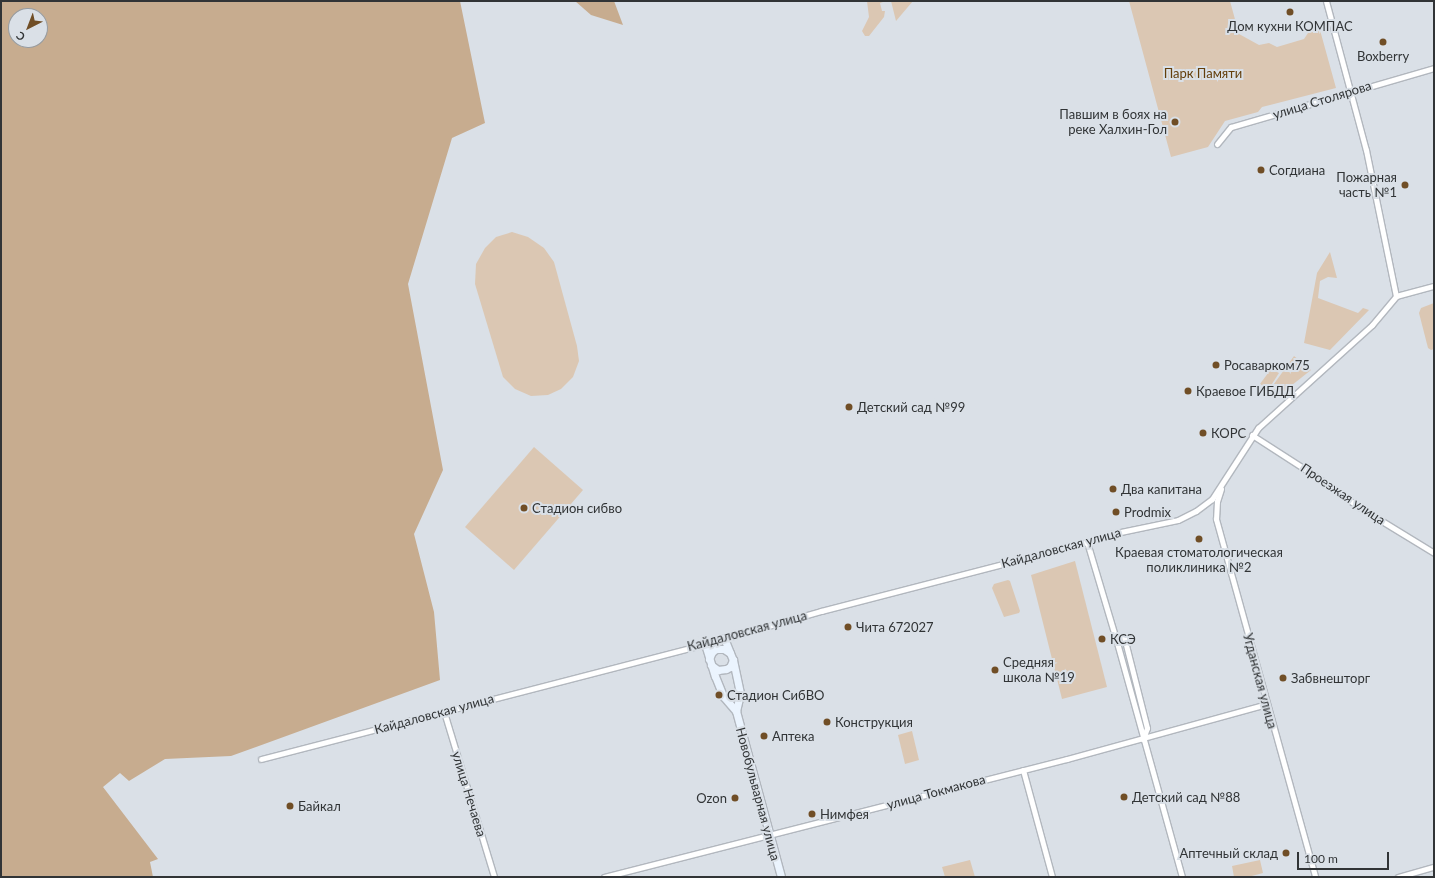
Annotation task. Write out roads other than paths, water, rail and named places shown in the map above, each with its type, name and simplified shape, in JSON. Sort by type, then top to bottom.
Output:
[{"type":"street","points":[[1326,1],[1366,150],[1396,296]]},
{"type":"street","name":"улица Столярова","points":[[1217,144],[1231,127],[1434,68]]},
{"type":"street","points":[[1222,484],[1252,435],[1264,421],[1372,325],[1396,296],[1434,286]]},
{"type":"street","name":"Проезжая улица","points":[[1252,435],[1359,506],[1434,553]]},
{"type":"street","name":"Кайдаловская улица","points":[[261,759],[705,644],[821,611],[1133,529],[1178,520],[1205,506],[1212,499],[1222,484]]},
{"type":"street","name":"Угданская улица","points":[[1222,484],[1217,501],[1216,518],[1315,877]]},
{"type":"street","points":[[1087,542],[1116,639],[1182,877]]},
{"type":"street","points":[[1124,637],[1147,728],[1143,739]]},
{"type":"street","points":[[724,638],[732,656],[740,694],[736,711]]},
{"type":"street","points":[[705,644],[723,696],[736,711]]},
{"type":"street","points":[[710,662],[712,652],[716,649],[724,649],[732,656]]},
{"type":"street","points":[[710,662],[718,670],[726,669],[730,667],[732,656]]},
{"type":"street","name":"улица Токмакова","points":[[604,877],[1143,739],[1267,704]]},
{"type":"street","name":"Новобульварная улица","points":[[736,711],[780,877]]},
{"type":"street","name":"улица Нечаева","points":[[444,712],[494,877]]},
{"type":"street","points":[[1023,770],[1052,877]]},
{"type":"street","points":[[1398,877],[1434,867]]},
{"type":"place","name":"Дом кухни КОМПАС","points":[[1290,12]]},
{"type":"place","name":"Boxberry","points":[[1383,42]]},
{"type":"place","name":"Павшим в боях на реке Халхин-Гол","points":[[1175,122]]},
{"type":"place","name":"Согдиана","points":[[1261,170]]},
{"type":"place","name":"Пожарная часть №1","points":[[1405,185]]},
{"type":"place","name":"Росаварком75","points":[[1216,365]]},
{"type":"place","name":"Краевое ГИБДД","points":[[1188,391]]},
{"type":"place","name":"Детский сад №99","points":[[849,407]]},
{"type":"place","name":"КОРС","points":[[1203,433]]},
{"type":"place","name":"Два капитана","points":[[1113,489]]},
{"type":"place","name":"Стадион сибво","points":[[524,508]]},
{"type":"place","name":"Prodmix","points":[[1116,512]]},
{"type":"place","name":"Краевая стоматологическая поликлиника №2","points":[[1199,539]]},
{"type":"place","name":"Чита 672027","points":[[848,627]]},
{"type":"place","name":"КСЭ","points":[[1102,639]]},
{"type":"place","name":"Средняя школа №19","points":[[995,670]]},
{"type":"place","name":"Забвнешторг","points":[[1283,678]]},
{"type":"place","name":"Стадион СибВО","points":[[719,695]]},
{"type":"place","name":"Конструкция","points":[[827,722]]},
{"type":"place","name":"Аптека","points":[[764,736]]},
{"type":"place","name":"Детский сад №88","points":[[1124,797]]},
{"type":"place","name":"Ozon","points":[[735,798]]},
{"type":"place","name":"Байкал","points":[[290,806]]},
{"type":"place","name":"Нимфея","points":[[812,814]]},
{"type":"place","name":"Аптечный склад","points":[[1286,853]]},
{"type":"park label","name":"Парк Памяти","points":[[1203,73]]}]
